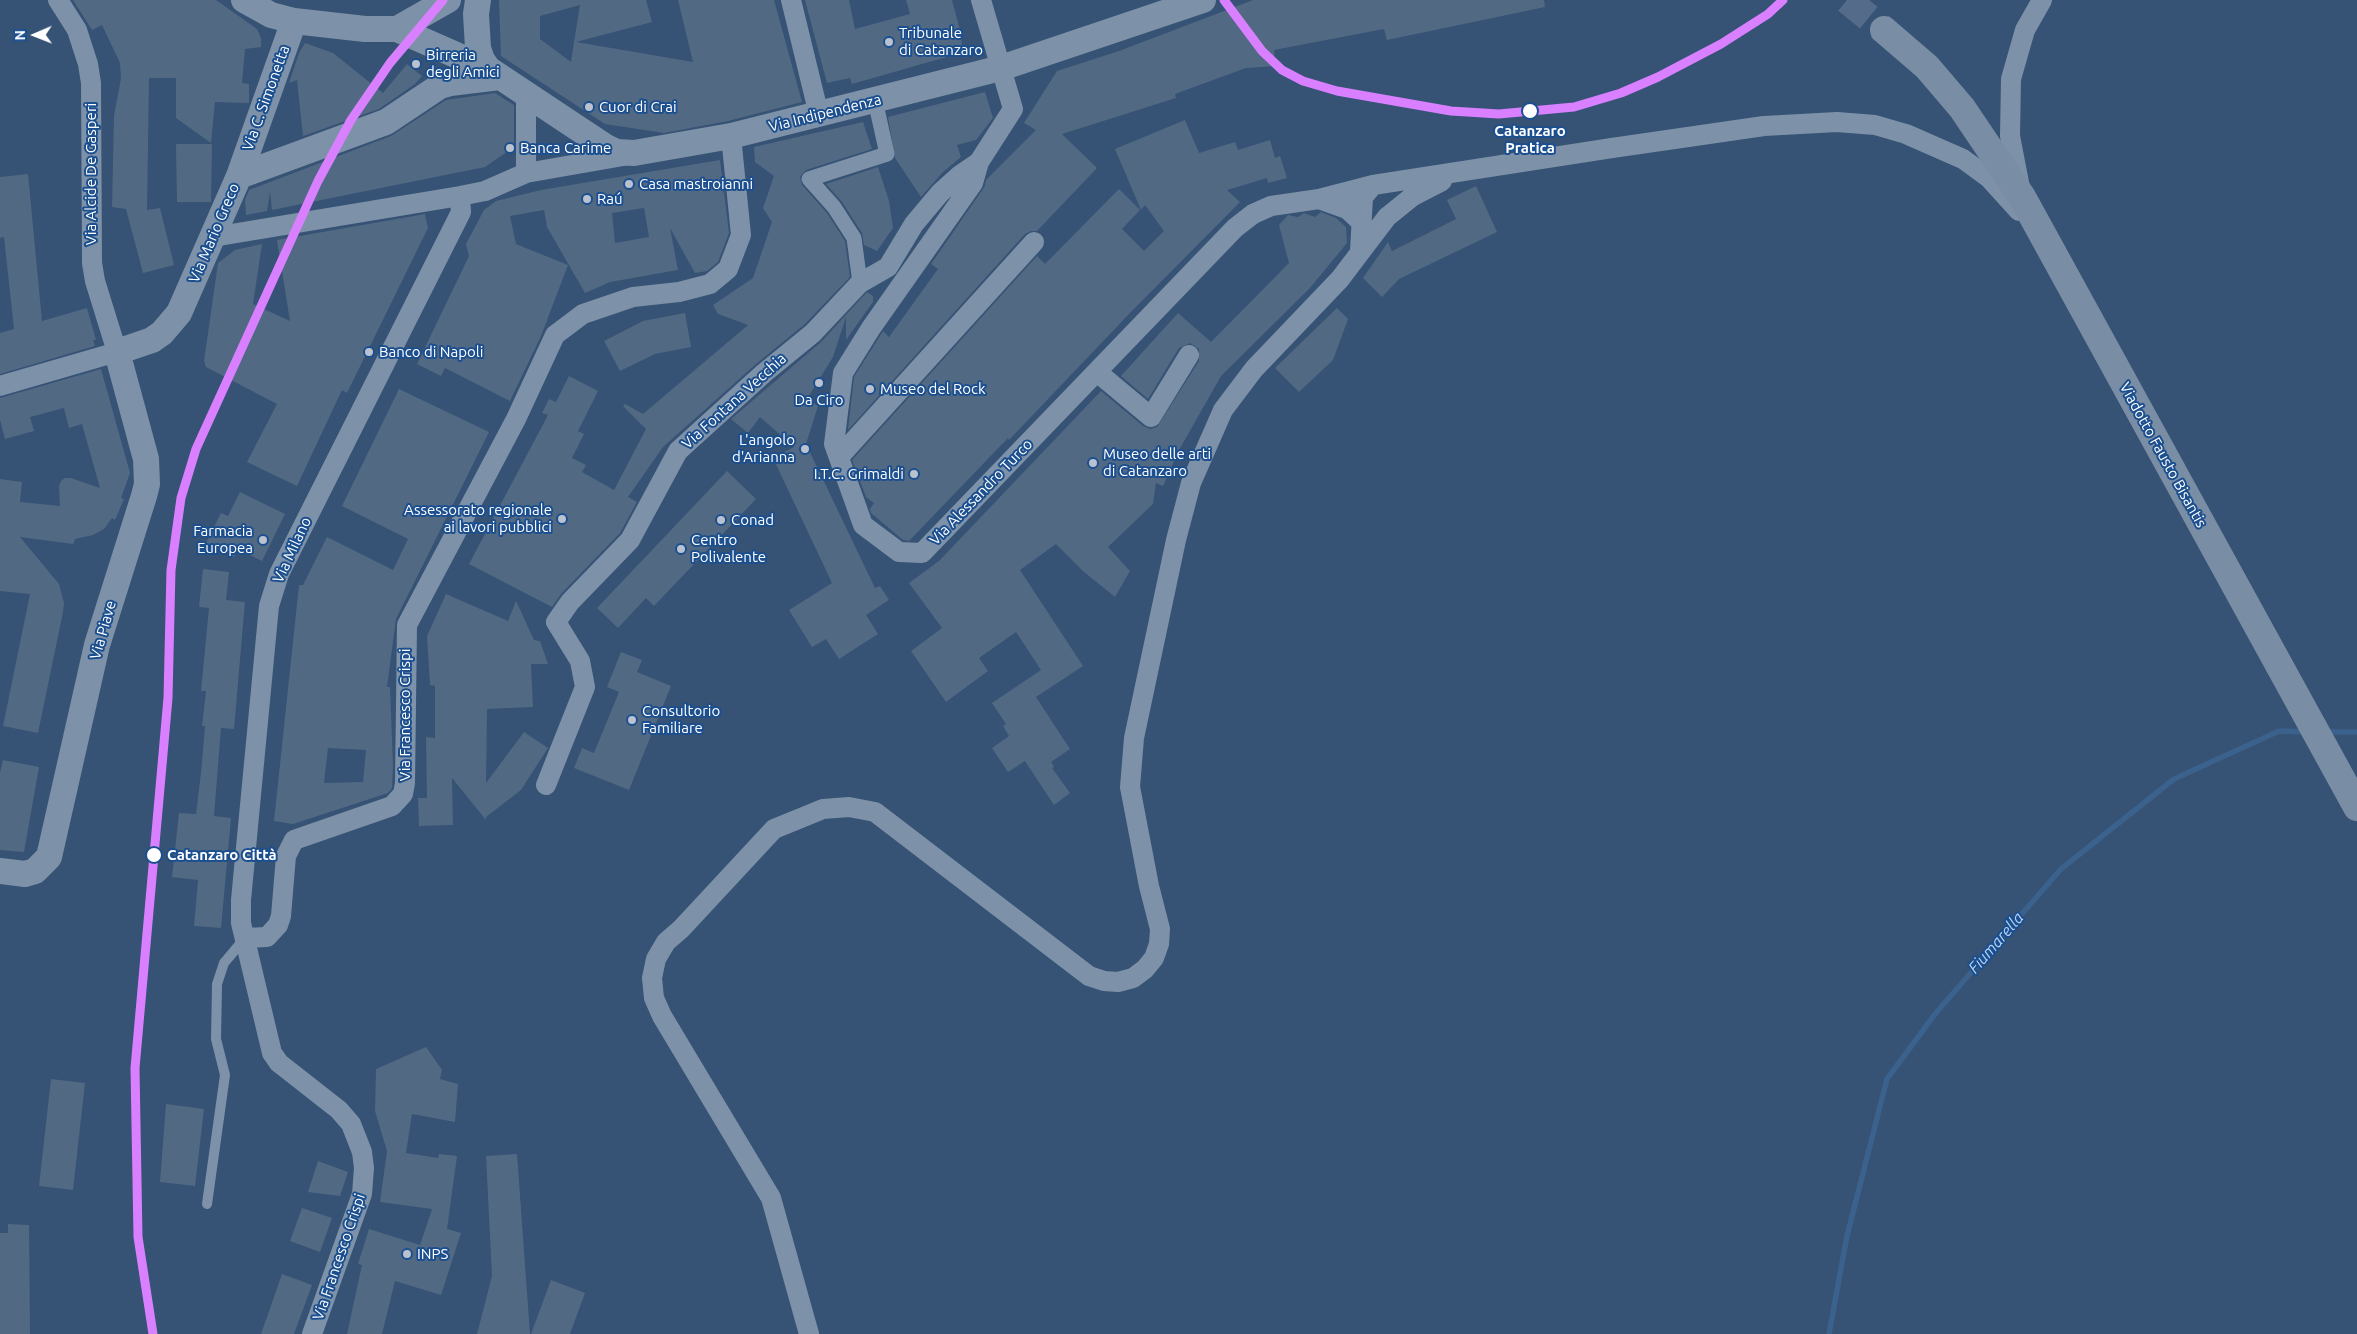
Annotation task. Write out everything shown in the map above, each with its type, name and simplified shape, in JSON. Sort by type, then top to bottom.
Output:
[{"type":"main road","name":"Viadotto Fausto Bisantis","points":[[1884,30],[1928,67],[1962,108],[2022,197],[2357,807]]},
{"type":"street","name":"Via Alcide De Gasperi","points":[[58,0],[77,30],[88,64],[91,83],[92,255],[95,281],[117,352]]},
{"type":"street","points":[[250,3],[270,15],[294,21],[365,29],[396,29],[448,0]]},
{"type":"street","points":[[478,0],[476,14],[478,48],[482,60],[495,73]]},
{"type":"street","points":[[791,0],[819,115]]},
{"type":"street","name":"Via Alessandro Turco","points":[[981,0],[1013,109],[979,162],[973,183],[871,328],[843,373],[834,444],[863,525],[899,552],[922,553],[1223,240],[1253,214],[1271,206],[1319,198],[1373,185],[1612,148],[1807,122],[1875,124],[1906,134],[1963,159],[1989,178],[2018,210],[2051,252]]},
{"type":"street","name":"Via Indipendenza","points":[[213,238],[485,191],[526,173],[731,136],[819,115],[1001,68],[1203,0]]},
{"type":"street","points":[[2022,197],[2010,136],[2011,79],[2025,30],[2042,0]]},
{"type":"street","name":"Via C. Simonetta","points":[[239,176],[294,21]]},
{"type":"street","name":"Via Indipendenza","points":[[396,29],[495,73],[606,147],[618,152],[648,152]]},
{"type":"street","name":"Via Mario Greco","points":[[0,386],[152,340],[179,313],[239,176],[386,122],[440,86],[450,82],[495,73]]},
{"type":"street","points":[[526,93],[526,173]]},
{"type":"street","points":[[860,283],[854,238],[834,207],[809,179],[887,154],[875,100]]},
{"type":"street","name":"Via Francesco Crispi","points":[[312,1334],[362,1194],[364,1168],[362,1152],[351,1124],[339,1110],[279,1063],[272,1053],[245,938],[267,937],[278,925],[286,856],[294,840],[392,806],[403,794],[405,783],[407,625],[516,419],[555,335],[583,314],[633,297],[679,292],[710,284],[728,269],[741,235],[731,136]]},
{"type":"street","name":"Via Fontana Vecchia","points":[[546,785],[585,687],[580,661],[556,622],[570,602],[630,540],[678,451],[764,373],[813,333],[860,283],[888,267],[914,224],[940,193],[960,175],[979,162]]},
{"type":"street","points":[[809,1334],[771,1198],[662,1016],[654,998],[652,978],[656,960],[666,942],[774,829],[823,809],[849,807],[875,812],[1089,976],[1104,981],[1118,982],[1132,978],[1145,969],[1154,958],[1159,944],[1160,929],[1148,886],[1130,787],[1134,738],[1176,540],[1192,483],[1223,410],[1254,369],[1340,279],[1387,217],[1413,196],[1457,173]]},
{"type":"street","points":[[1360,251],[1364,197],[1373,185],[1383,197],[1387,217]]},
{"type":"street","name":"Via Milano","points":[[245,938],[241,923],[241,900],[269,606],[273,590],[279,574],[461,212],[460,196]]},
{"type":"street","points":[[1319,198],[1347,209],[1361,222]]},
{"type":"street","points":[[839,457],[1034,242]]},
{"type":"street","name":"Via Piave","points":[[0,871],[25,874],[35,871],[49,857],[97,645],[147,484],[146,459],[117,352]]},
{"type":"street","points":[[1098,372],[1152,417],[1189,355]]},
{"type":"lane","points":[[207,1204],[225,1075],[216,1039],[217,984],[224,963],[245,938]]},
{"type":"building","points":[[73,0],[216,0],[257,29],[261,38],[261,47],[245,49],[242,83],[249,84],[249,103],[215,102],[211,143],[176,118],[176,78],[149,78],[147,210],[160,208],[174,265],[143,273],[126,209],[112,207],[114,116],[121,78],[120,63],[102,25],[92,30]]},
{"type":"building","points":[[499,0],[646,0],[652,22],[576,42],[693,62],[678,0],[774,0],[802,102],[728,121],[664,133],[605,124],[501,56]],"holes":[[[580,5],[571,62],[540,39],[540,16]]]},
{"type":"building","name":"Tribunale di Catanzaro","points":[[805,0],[849,0],[855,29],[910,14],[906,0],[952,0],[961,34],[962,50],[957,54],[852,84],[850,78],[827,83]]},
{"type":"building","points":[[1253,0],[1544,0],[1545,7],[1387,40],[1384,29],[1274,50],[1275,66],[1246,68],[1175,94],[1176,98],[1062,134],[1097,168],[1037,231],[1025,234],[848,430],[854,377],[883,331],[889,337],[938,269],[931,264],[985,186],[986,180],[1036,130],[1024,123],[1057,71],[1119,51]]},
{"type":"building","points":[[305,43],[333,53],[383,93],[407,64],[422,76],[415,84],[379,109],[303,136],[297,80],[289,83],[299,53]]},
{"type":"building","points":[[985,92],[993,118],[976,140],[957,145],[961,157],[943,172],[921,197],[895,158],[888,117]]},
{"type":"building","points":[[495,93],[514,105],[514,147],[485,167],[272,210],[270,192],[267,211],[246,215],[245,200],[249,190],[391,136],[446,100]]},
{"type":"building","points":[[1185,120],[1199,153],[1235,142],[1238,150],[1270,140],[1275,158],[1280,156],[1287,178],[1268,183],[1267,178],[1227,190],[1240,202],[909,541],[903,540],[871,513],[870,509],[874,503],[866,497],[852,460],[1037,256],[1045,264],[1119,189],[1140,210],[1122,229],[1144,251],[1164,231],[1145,205],[1141,210],[1115,149]]},
{"type":"building","points":[[863,122],[872,149],[806,170],[800,177],[802,185],[827,213],[845,241],[850,277],[805,324],[756,364],[663,447],[628,497],[637,502],[620,533],[561,594],[552,607],[469,564],[548,415],[542,413],[549,399],[556,402],[569,376],[598,391],[578,431],[584,434],[572,458],[586,465],[582,472],[614,490],[646,429],[623,406],[625,404],[643,414],[748,325],[718,314],[713,305],[753,278],[772,222],[763,208],[774,176],[755,162],[754,147]]},
{"type":"building","points":[[176,144],[212,144],[211,202],[177,202]]},
{"type":"building","points":[[720,160],[729,233],[718,262],[707,271],[695,273],[670,228],[678,270],[610,282],[585,293],[547,227],[544,210],[510,216],[516,244],[568,265],[541,336],[510,401],[445,368],[441,376],[417,364],[469,256],[466,244],[484,210],[496,201],[541,190]],"holes":[[[644,208],[649,237],[615,243],[612,213]]]},
{"type":"building","points":[[878,167],[889,201],[893,228],[877,251],[864,245],[862,233],[842,202],[826,184]]},
{"type":"building","points":[[28,174],[42,321],[87,308],[96,340],[93,340],[95,346],[0,374],[0,333],[14,329],[4,237],[0,238],[0,177]]},
{"type":"building","points":[[1476,186],[1497,232],[1399,279],[1382,297],[1363,278],[1388,242],[1392,251],[1456,219],[1447,200]]},
{"type":"building","points":[[1321,212],[1336,218],[1346,227],[1347,243],[1310,288],[1221,376],[1178,452],[1163,486],[1156,483],[1153,504],[1108,547],[1130,571],[1115,597],[1084,572],[1056,544],[1020,570],[1083,666],[1036,697],[1070,749],[1051,762],[1054,767],[1052,768],[1070,793],[1054,805],[1025,761],[1008,772],[992,748],[1009,736],[1003,726],[1006,724],[992,703],[1041,670],[1016,632],[979,658],[988,671],[946,702],[911,651],[942,628],[909,583],[939,561],[1101,391],[1143,426],[1150,429],[1157,427],[1199,361],[1199,349],[1190,343],[1179,348],[1148,399],[1121,376],[1178,313],[1211,342],[1289,263],[1279,225],[1288,215],[1298,217],[1304,213],[1315,217]]},
{"type":"building","points":[[425,214],[428,228],[347,393],[342,390],[297,486],[247,462],[277,404],[206,367],[204,361],[218,263],[235,250],[262,244],[253,304],[290,321],[277,240]]},
{"type":"building","points":[[867,292],[873,296],[873,302],[846,340],[846,317],[833,357],[807,399],[818,406],[806,444],[875,588],[880,586],[889,600],[866,615],[878,634],[839,659],[826,639],[812,647],[789,610],[832,583],[773,458],[794,447],[760,417],[748,433],[731,419],[821,342]]},
{"type":"building","points":[[1337,308],[1348,319],[1333,360],[1299,392],[1275,368]]},
{"type":"building","points":[[685,313],[691,347],[655,354],[620,371],[604,341],[643,321]]},
{"type":"building","points":[[101,369],[130,473],[121,498],[124,499],[115,520],[112,518],[104,529],[93,535],[75,539],[73,544],[20,537],[59,584],[64,603],[38,733],[3,726],[30,594],[0,591],[0,479],[22,482],[20,502],[60,506],[59,486],[65,478],[71,478],[100,488],[82,424],[69,428],[64,408],[30,417],[34,431],[5,439],[0,420],[0,398]]},
{"type":"building","points":[[399,389],[489,432],[396,619],[387,687],[390,687],[392,788],[388,793],[293,824],[274,821],[299,585],[303,585],[327,537],[393,570],[408,539],[342,506]],"holes":[[[328,748],[366,750],[363,782],[324,783]]]},
{"type":"building","name":"Centro Polivalente","points":[[727,471],[756,499],[654,606],[646,598],[618,628],[597,608]]},
{"type":"building","points":[[240,492],[285,514],[262,561],[238,549],[234,557],[206,543],[221,513],[228,516]]},
{"type":"building","points":[[203,569],[229,572],[226,600],[245,602],[234,729],[221,728],[214,816],[231,818],[221,928],[194,926],[198,880],[172,877],[179,813],[196,814],[201,773],[205,726],[202,726],[206,691],[201,691],[209,608],[199,607]]},
{"type":"building","points":[[446,594],[508,621],[516,601],[534,640],[540,641],[548,664],[531,664],[533,707],[487,709],[486,783],[524,732],[548,748],[521,790],[486,817],[486,820],[452,778],[453,825],[419,826],[418,798],[427,798],[426,737],[435,738],[435,686],[430,685],[427,636]]},
{"type":"building","name":"Consultorio Familiare","points":[[621,652],[642,660],[637,672],[671,686],[629,790],[574,768],[582,748],[594,753],[619,692],[607,687]]},
{"type":"building","points":[[3,760],[39,767],[24,852],[0,850],[0,773]]},
{"type":"building","points":[[426,1047],[442,1070],[440,1079],[458,1084],[455,1122],[412,1114],[406,1153],[438,1158],[439,1154],[457,1156],[447,1229],[461,1233],[441,1295],[395,1281],[382,1334],[347,1334],[362,1265],[358,1264],[369,1229],[420,1245],[432,1209],[380,1202],[387,1151],[375,1111],[376,1069]]},
{"type":"building","points":[[51,1079],[85,1083],[73,1190],[39,1186]]},
{"type":"building","points":[[166,1104],[204,1109],[195,1186],[160,1182]]},
{"type":"building","points":[[517,1154],[530,1334],[477,1334],[492,1276],[486,1156]]},
{"type":"building","points":[[318,1161],[348,1172],[340,1196],[308,1192]]},
{"type":"building","points":[[302,1208],[332,1218],[320,1252],[290,1241]]},
{"type":"building","points":[[8,1224],[29,1225],[30,1334],[0,1334],[0,1233],[8,1233]]},
{"type":"building","points":[[282,1274],[312,1285],[294,1334],[261,1334]]},
{"type":"building","points":[[551,1280],[585,1293],[570,1334],[531,1334]]},
{"type":"waterway","name":"Fiumarella","points":[[1829,1334],[1847,1236],[1887,1079],[1935,1014],[2061,869],[2174,779],[2279,731],[2308,732]]},
{"type":"waterway","name":"Fiumarella","points":[[2324,732],[2357,732]]},
{"type":"tunnel","points":[[1847,0],[1884,30]]},
{"type":"railway","points":[[138,1215],[141,1264],[153,1334]]},
{"type":"transit line","points":[[153,1334],[138,1237],[135,1068],[168,698],[171,570],[181,498],[196,449],[318,181],[351,120],[390,63],[443,0]]},
{"type":"transit line","points":[[1224,0],[1262,51],[1282,70],[1303,81],[1337,91],[1451,111],[1499,114],[1574,107],[1621,93],[1658,77],[1721,44],[1768,14],[1783,0]]},
{"type":"place","name":"Tribunale di Catanzaro","points":[[889,42]]},
{"type":"place","name":"Birreria degli Amici","points":[[416,64]]},
{"type":"place","name":"Cuor di Crai","points":[[589,107]]},
{"type":"place","name":"Catanzaro Pratica","points":[[1530,111]]},
{"type":"place","name":"Banca Carime","points":[[510,148]]},
{"type":"place","name":"Casa mastroianni","points":[[629,184]]},
{"type":"place","name":"Raú","points":[[587,199]]},
{"type":"place","name":"Banco di Napoli","points":[[369,352]]},
{"type":"place","name":"Da Ciro","points":[[819,383]]},
{"type":"place","name":"Museo del Rock","points":[[870,389]]},
{"type":"place","name":"L'angolo d'Arianna","points":[[805,449]]},
{"type":"place","name":"Museo delle arti di Catanzaro","points":[[1093,463]]},
{"type":"place","name":"I.T.C. Grimaldi","points":[[914,474]]},
{"type":"place","name":"Assessorato regionale ai lavori pubblici","points":[[562,519]]},
{"type":"place","name":"Conad","points":[[721,520]]},
{"type":"place","name":"Farmacia Europea","points":[[263,540]]},
{"type":"place","name":"Centro Polivalente","points":[[681,549]]},
{"type":"place","name":"Consultorio Familiare","points":[[632,720]]},
{"type":"place","name":"Catanzaro Città","points":[[154,855]]},
{"type":"place","name":"INPS","points":[[407,1254]]}]
